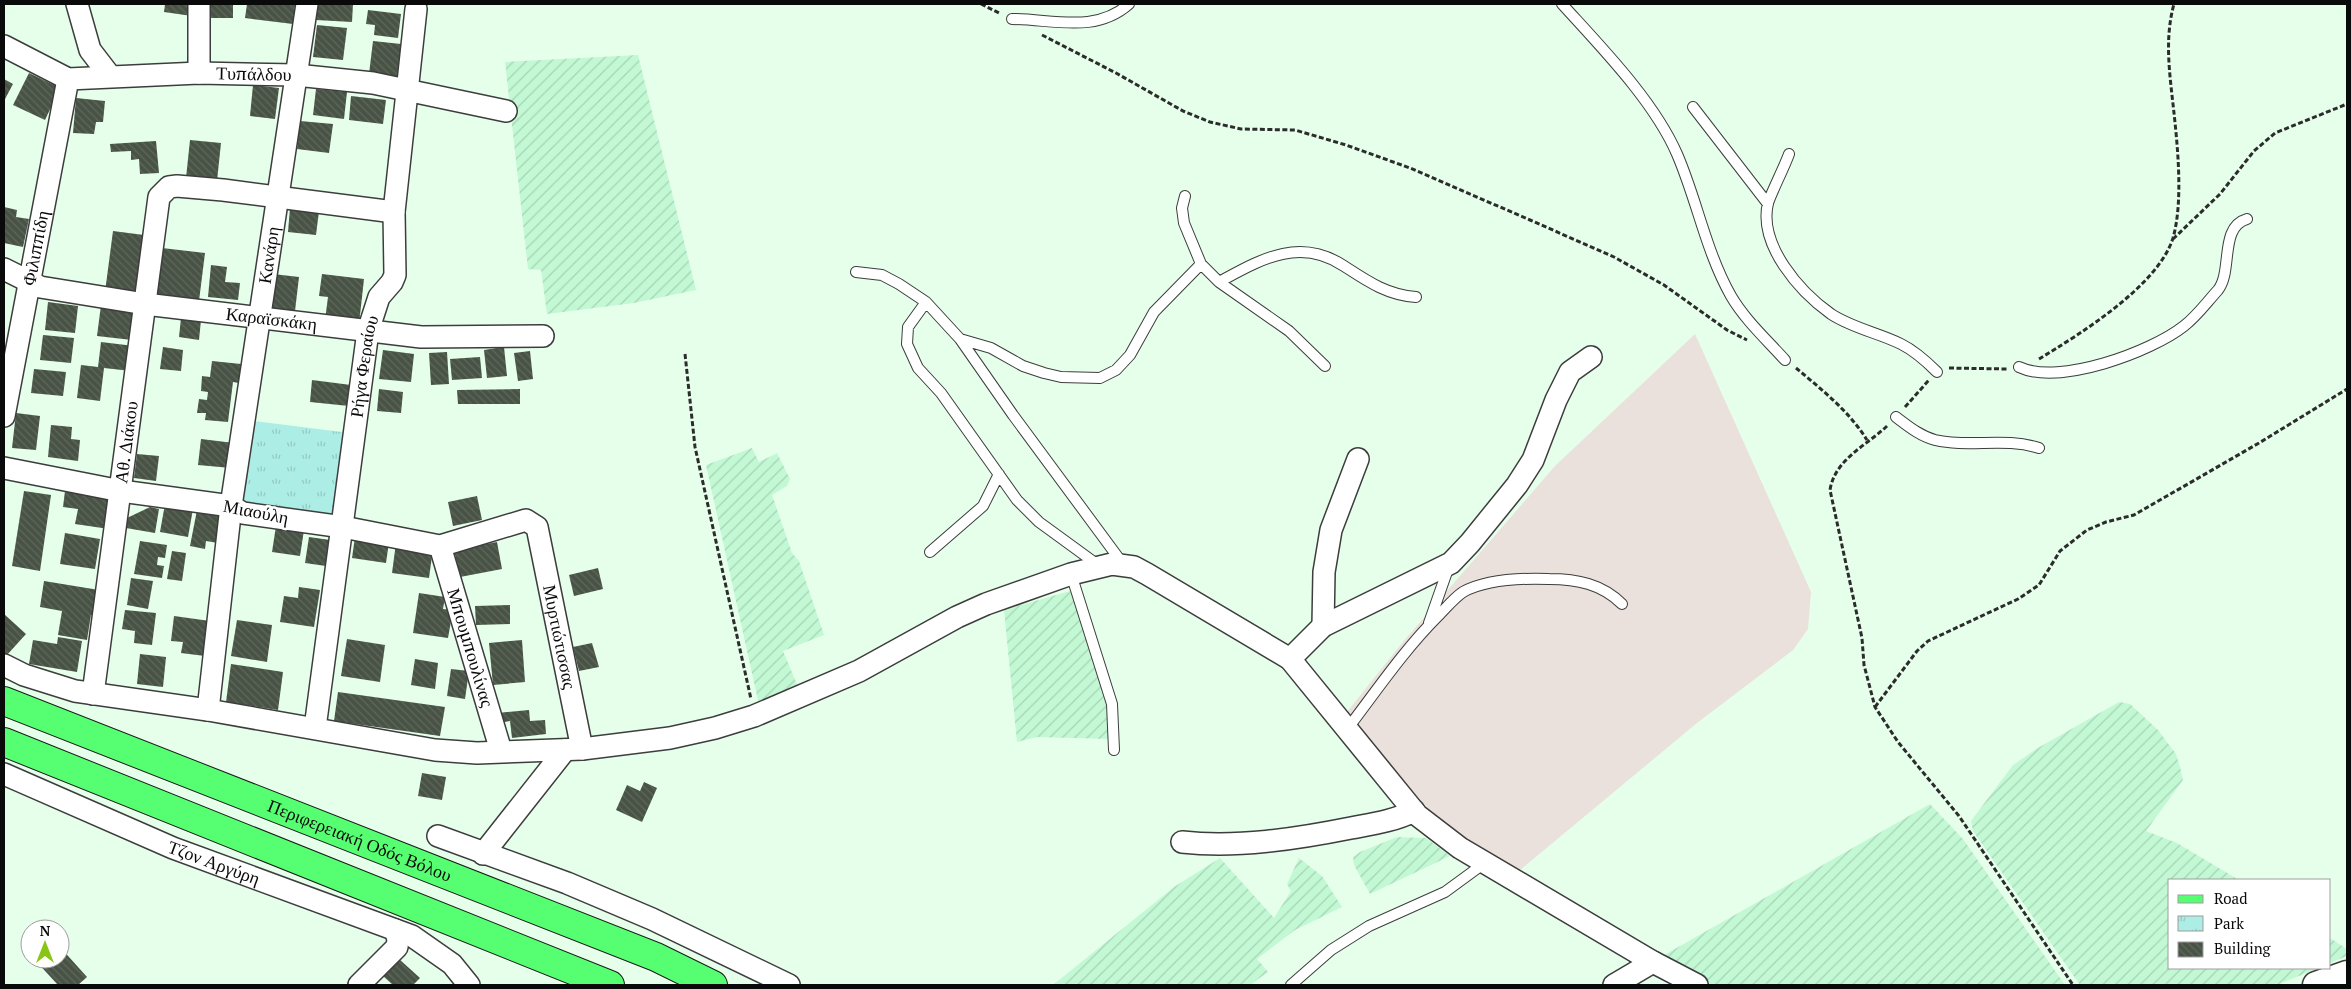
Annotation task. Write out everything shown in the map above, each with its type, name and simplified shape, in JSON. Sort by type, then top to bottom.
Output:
[{"type":"main road","name":"Περιφερειακή Οδός Βόλου","points":[[4,701],[656,957],[713,985]]},
{"type":"main road","points":[[4,742],[610,985]]},
{"type":"street","points":[[77,4],[90,50],[110,76]]},
{"type":"street","points":[[198,73],[199,4]]},
{"type":"street","name":"Κανάρη","points":[[208,710],[232,506],[307,4]]},
{"type":"street","name":"Ρήγα Φεραίου","points":[[315,728],[368,331],[379,297],[394,278],[394,212],[416,9]]},
{"type":"street","name":"Τυπάλδου","points":[[4,46],[68,78],[198,73],[296,74],[407,89],[506,111]]},
{"type":"street","name":"Φιλιππίδη","points":[[4,416],[68,78]]},
{"type":"street","name":"Αθ. Διάκου","points":[[93,694],[159,197],[163,192],[177,186],[279,196]]},
{"type":"street","points":[[279,196],[394,212]]},
{"type":"street","name":"Καραϊσκάκη","points":[[4,269],[29,283],[68,292],[145,304],[441,338],[543,336]]},
{"type":"street","points":[[1290,659],[1323,626],[1451,563],[1470,543],[1517,485],[1533,460],[1556,400],[1570,372],[1591,357]]},
{"type":"street","points":[[1323,626],[1324,572],[1331,530],[1358,459]]},
{"type":"street","name":"Μιαούλη","points":[[4,468],[121,491],[232,506],[243,513],[343,527],[440,546],[526,520],[534,524]]},
{"type":"street","name":"Μυρτιώτισσας","points":[[534,524],[538,531],[574,750]]},
{"type":"street","name":"Μπουμπουλίνας","points":[[440,546],[501,751]]},
{"type":"street","points":[[4,665],[56,686],[93,694],[208,710],[435,750],[477,753],[574,750],[670,738],[715,728],[754,716],[859,671],[964,613],[1071,574],[1123,564],[1147,574],[1278,650],[1290,659],[1414,811],[1436,831],[1653,962],[1697,985]]},
{"type":"street","points":[[483,854],[574,750]]},
{"type":"street","name":"Τζον Αργύρη","points":[[4,774],[173,848],[395,930],[426,944],[452,964],[469,985]]},
{"type":"street","points":[[1182,842],[1211,845],[1310,836],[1399,818],[1414,811]]},
{"type":"street","points":[[438,836],[483,854],[567,883],[652,918],[789,985]]},
{"type":"street","points":[[359,985],[397,947],[398,939],[395,930]]},
{"type":"street","points":[[1614,985],[1653,962]]},
{"type":"street","points":[[2316,985],[2347,974]]},
{"type":"lane","points":[[1012,19],[1084,24],[1107,17],[1128,4]]},
{"type":"lane","points":[[1562,4],[1603,49],[1664,128],[1677,154],[1717,267],[1732,297],[1785,360]]},
{"type":"lane","points":[[1692,107],[1768,204]]},
{"type":"lane","points":[[1789,154],[1768,204],[1768,227],[1776,253],[1803,291],[1832,315],[1900,344],[1920,355],[1937,372]]},
{"type":"lane","points":[[1185,196],[1182,208],[1184,223],[1201,264],[1218,282],[1289,331],[1325,366]]},
{"type":"lane","points":[[2020,367],[2031,372],[2050,374],[2071,372],[2152,346],[2184,326],[2198,314],[2222,284],[2232,235],[2236,226],[2247,219]]},
{"type":"lane","points":[[1218,282],[1250,265],[1277,256],[1308,250],[1333,259],[1387,292],[1416,297]]},
{"type":"lane","points":[[960,339],[991,348],[1023,366],[1044,373],[1061,377],[1100,378],[1116,370],[1130,355],[1154,312],[1201,264]]},
{"type":"lane","points":[[856,272],[882,275],[926,302],[960,339],[1013,416],[1123,564]]},
{"type":"lane","points":[[926,302],[908,327],[907,344],[918,368],[941,393],[1016,500],[1039,522],[1100,567]]},
{"type":"lane","points":[[1896,417],[1913,430],[1934,440],[1957,443],[2012,442],[2038,448]]},
{"type":"lane","points":[[930,552],[983,506],[999,474]]},
{"type":"lane","points":[[1428,626],[1451,563]]},
{"type":"lane","points":[[1071,574],[1112,704],[1114,750]]},
{"type":"lane","points":[[1348,728],[1390,671],[1428,626],[1464,592],[1485,584],[1513,580],[1574,579],[1598,587],[1622,604]]},
{"type":"lane","points":[[1291,985],[1331,950],[1369,926],[1445,892],[1486,862]]},
{"type":"path","points":[[981,4],[1116,73],[1183,112],[1210,122],[1241,128],[1295,130],[1346,145],[1410,168],[1614,256],[1664,285],[1727,330],[1752,342]]},
{"type":"path","points":[[2172,239],[2178,203],[2176,134],[2168,52],[2170,19],[2174,4]]},
{"type":"path","points":[[2073,985],[1959,816],[1898,742],[1875,707],[1864,664],[1862,638],[1830,490],[1831,481],[1840,466],[1866,440],[1896,417],[1937,372],[1950,367],[1995,370],[2020,367],[2039,358],[2101,319],[2153,272],[2172,239],[2220,194],[2254,151],[2275,133],[2347,104]]},
{"type":"path","points":[[685,354],[695,447],[754,716]]},
{"type":"path","points":[[1785,360],[1839,406],[1858,426],[1866,440]]},
{"type":"path","points":[[1875,707],[1917,651],[1928,641],[2018,599],[2039,585],[2060,551],[2079,535],[2106,522],[2134,515],[2259,444],[2347,389]]},
{"type":"shaded area","points":[[1695,334],[1811,592],[1808,629],[1793,650],[1697,723],[1520,870],[1461,838],[1408,795],[1393,771],[1347,712],[1402,643],[1555,466]]},
{"type":"green space","points":[[638,55],[696,290],[634,303],[547,314],[541,270],[528,269],[505,62]]},
{"type":"green space","points":[[254,421],[350,433],[339,520],[242,506]]},
{"type":"green space","points":[[752,448],[759,462],[777,453],[790,479],[787,486],[772,495],[792,553],[799,561],[824,635],[783,651],[799,689],[759,705],[706,465]]},
{"type":"green space","points":[[1070,591],[1088,639],[1107,706],[1110,724],[1109,739],[1037,737],[1017,742],[1004,610]]},
{"type":"green space","points":[[2119,702],[2130,704],[2158,730],[2176,754],[2183,780],[2146,831],[2177,843],[2237,879],[2168,879],[2168,969],[2316,969],[2277,985],[2080,985],[1973,831],[1971,821],[2013,765],[2036,749]]},
{"type":"green space","points":[[1930,804],[1963,839],[2065,985],[1707,985],[1659,958]]},
{"type":"green space","points":[[1397,837],[1426,838],[1450,856],[1370,894],[1354,865],[1353,857],[1360,852]]},
{"type":"green space","points":[[1220,858],[1274,918],[1291,891],[1287,884],[1299,858],[1322,876],[1342,907],[1295,930],[1257,959],[1268,972],[1250,985],[1053,985],[1174,887]]},
{"type":"green space","points":[[2331,939],[2347,949],[2347,956],[2331,963]]},
{"type":"building","points":[[165,4],[194,4],[192,16],[164,12]]},
{"type":"building","points":[[211,4],[233,4],[233,18],[211,18]]},
{"type":"building","points":[[247,4],[295,4],[293,24],[245,18]]},
{"type":"building","points":[[317,4],[353,4],[352,22],[316,20]]},
{"type":"building","points":[[368,10],[401,14],[398,38],[374,35],[375,25],[366,24]]},
{"type":"building","points":[[317,25],[347,28],[343,60],[313,57]]},
{"type":"building","points":[[373,41],[401,44],[397,77],[369,74]]},
{"type":"building","points":[[29,73],[60,88],[45,120],[13,105]]},
{"type":"building","points":[[4,79],[13,84],[4,101]]},
{"type":"building","points":[[253,85],[279,88],[275,119],[250,116]]},
{"type":"building","points":[[316,89],[347,92],[344,119],[313,115]]},
{"type":"building","points":[[351,96],[386,100],[383,124],[349,120]]},
{"type":"building","points":[[76,98],[105,101],[103,122],[96,122],[94,134],[73,133]]},
{"type":"building","points":[[300,121],[333,124],[329,153],[297,149]]},
{"type":"building","points":[[190,140],[221,143],[217,181],[186,178]]},
{"type":"building","points":[[156,141],[159,173],[140,174],[139,159],[131,160],[131,151],[111,152],[110,144]]},
{"type":"building","points":[[4,207],[17,210],[16,217],[29,219],[23,247],[4,243]]},
{"type":"building","points":[[290,208],[319,211],[316,235],[288,232]]},
{"type":"building","points":[[113,231],[144,235],[136,296],[105,292]]},
{"type":"building","points":[[162,248],[205,253],[199,301],[156,297]]},
{"type":"building","points":[[211,265],[227,267],[225,282],[240,283],[238,300],[208,297]]},
{"type":"building","points":[[273,274],[299,277],[295,311],[269,309]]},
{"type":"building","points":[[322,274],[364,279],[359,324],[325,320],[328,297],[319,296]]},
{"type":"building","points":[[48,302],[78,306],[75,333],[45,330]]},
{"type":"building","points":[[101,305],[136,309],[132,340],[97,336]]},
{"type":"building","points":[[181,318],[201,320],[199,340],[179,337]]},
{"type":"building","points":[[43,335],[74,338],[71,363],[40,360]]},
{"type":"building","points":[[101,342],[134,346],[131,371],[104,368],[100,401],[77,398],[81,365],[98,367]]},
{"type":"building","points":[[163,347],[183,350],[181,371],[160,369]]},
{"type":"building","points":[[504,347],[507,376],[487,378],[484,350]]},
{"type":"building","points":[[383,350],[414,354],[411,382],[379,379]]},
{"type":"building","points":[[530,351],[533,379],[518,381],[514,353]]},
{"type":"building","points":[[447,352],[449,384],[431,385],[429,353]]},
{"type":"building","points":[[480,357],[482,378],[452,380],[450,359]]},
{"type":"building","points":[[212,361],[241,364],[239,383],[233,382],[228,422],[205,420],[206,413],[197,413],[199,399],[207,400],[208,392],[201,391],[202,376],[210,377]]},
{"type":"building","points":[[34,369],[66,372],[63,396],[31,393]]},
{"type":"building","points":[[312,380],[351,385],[349,406],[310,402]]},
{"type":"building","points":[[379,389],[403,392],[401,413],[377,411]]},
{"type":"building","points":[[520,389],[520,404],[458,404],[457,390]]},
{"type":"building","points":[[16,413],[40,416],[36,450],[12,448]]},
{"type":"building","points":[[51,425],[72,427],[71,439],[80,440],[78,461],[48,457]]},
{"type":"building","points":[[201,439],[234,443],[231,468],[198,465]]},
{"type":"building","points":[[137,454],[159,456],[156,481],[134,478]]},
{"type":"building","points":[[24,491],[51,495],[40,571],[12,566]]},
{"type":"building","points":[[65,491],[114,499],[109,529],[75,524],[78,509],[63,507]]},
{"type":"building","points":[[477,496],[482,520],[453,526],[448,502]]},
{"type":"building","points":[[165,504],[193,509],[188,537],[160,532]]},
{"type":"building","points":[[150,507],[159,509],[155,533],[126,528],[127,518]]},
{"type":"building","points":[[197,510],[223,514],[218,543],[206,541],[205,549],[190,546]]},
{"type":"building","points":[[276,526],[304,530],[300,556],[272,552]]},
{"type":"building","points":[[65,533],[100,539],[95,569],[60,564]]},
{"type":"building","points":[[309,537],[330,540],[326,566],[305,563]]},
{"type":"building","points":[[355,537],[389,542],[386,563],[352,558]]},
{"type":"building","points":[[140,541],[167,545],[165,558],[158,557],[157,565],[164,566],[162,578],[134,574]]},
{"type":"building","points":[[497,542],[502,569],[460,577],[454,550]]},
{"type":"building","points":[[396,543],[433,549],[429,578],[392,573]]},
{"type":"building","points":[[172,551],[186,553],[182,581],[167,579]]},
{"type":"building","points":[[598,568],[603,589],[574,596],[569,575]]},
{"type":"building","points":[[131,578],[153,581],[148,609],[127,605]]},
{"type":"building","points":[[44,581],[99,590],[94,616],[91,615],[87,640],[58,635],[62,611],[40,607]]},
{"type":"building","points":[[299,587],[320,590],[314,627],[280,622],[284,596],[298,598]]},
{"type":"building","points":[[419,593],[445,597],[443,609],[453,610],[448,638],[413,633]]},
{"type":"building","points":[[510,605],[510,624],[476,625],[475,606]]},
{"type":"building","points":[[125,610],[156,613],[152,645],[134,643],[135,631],[122,629]]},
{"type":"building","points":[[4,614],[26,634],[7,655],[4,653]]},
{"type":"building","points":[[174,616],[210,621],[205,656],[181,653],[183,642],[171,641]]},
{"type":"building","points":[[237,620],[272,625],[267,662],[231,656]]},
{"type":"building","points":[[58,637],[82,641],[77,672],[29,664],[33,640],[57,644]]},
{"type":"building","points":[[347,639],[385,645],[380,682],[341,676]]},
{"type":"building","points":[[522,640],[525,682],[493,685],[489,643]]},
{"type":"building","points":[[592,643],[599,667],[579,671],[573,647]]},
{"type":"building","points":[[140,654],[166,657],[163,687],[137,684]]},
{"type":"building","points":[[415,659],[438,663],[435,689],[411,685]]},
{"type":"building","points":[[231,664],[283,672],[278,710],[226,702]]},
{"type":"building","points":[[451,669],[469,671],[465,699],[447,696]]},
{"type":"building","points":[[338,692],[445,707],[440,736],[334,721]]},
{"type":"building","points":[[529,710],[530,721],[545,720],[546,734],[512,738],[510,721],[499,723],[497,713]]},
{"type":"building","points":[[422,773],[446,777],[442,800],[418,796]]},
{"type":"building","points":[[644,782],[657,788],[642,822],[616,810],[627,785],[640,791]]},
{"type":"building","points":[[70,958],[87,977],[78,985],[58,985],[43,969],[70,969]]},
{"type":"building","points":[[399,959],[420,978],[413,985],[393,985],[383,976]]}]
